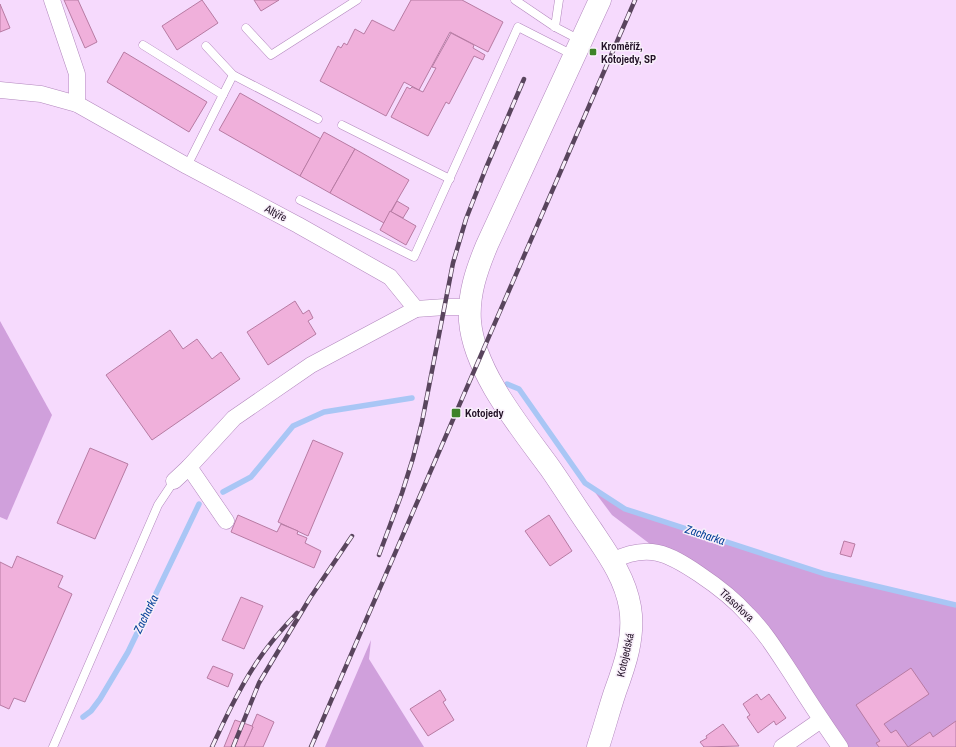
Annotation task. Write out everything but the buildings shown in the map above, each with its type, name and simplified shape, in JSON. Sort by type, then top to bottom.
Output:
[{"type":"main road","name":"Kotojedská","points":[[598,747],[623,671],[631,636],[632,622],[628,596],[612,561],[551,469],[518,424],[492,382],[474,344],[470,320],[470,307],[477,269],[487,245],[600,0]]},
{"type":"street","points":[[52,0],[77,74],[78,104]]},
{"type":"street","name":"Altýře","points":[[0,90],[41,94],[78,104],[187,166],[298,225],[390,277],[416,309]]},
{"type":"street","points":[[174,481],[189,467],[234,418],[311,365],[416,309],[445,306],[470,307]]},
{"type":"street","points":[[189,467],[226,521]]},
{"type":"street","name":"Třasoňova","points":[[612,561],[641,552],[651,551],[660,553],[684,564],[735,601],[760,628],[840,747]]},
{"type":"street","points":[[782,747],[821,720]]},
{"type":"lane","points":[[246,28],[271,56],[357,0]]},
{"type":"lane","points":[[515,0],[555,27],[578,48]]},
{"type":"lane","points":[[555,27],[559,0]]},
{"type":"lane","points":[[300,200],[414,257],[518,27],[578,48]]},
{"type":"lane","points":[[143,45],[222,95]]},
{"type":"lane","points":[[206,46],[233,75],[318,118]]},
{"type":"lane","points":[[187,166],[233,75]]},
{"type":"lane","points":[[342,125],[450,179]]},
{"type":"lane","points":[[52,747],[158,505],[174,481]]},
{"type":"shaded area","points":[[0,321],[52,415],[7,520],[0,517]]},
{"type":"shaded area","points":[[591,487],[625,509],[825,574],[956,605],[956,747],[840,747],[760,628],[612,515]]},
{"type":"shaded area","points":[[371,640],[369,659],[424,747],[325,747]]},
{"type":"waterway","name":"Zacharka","points":[[507,384],[519,389],[585,483],[625,509],[825,574],[956,605]]},
{"type":"waterway","name":"Zacharka","points":[[223,492],[251,477],[293,426],[324,412],[412,398]]},
{"type":"waterway","name":"Zacharka","points":[[83,717],[91,711],[100,699],[128,652],[199,504]]},
{"type":"railway","points":[[311,747],[635,0]]},
{"type":"railway","points":[[379,555],[413,458],[422,422],[453,263],[466,219],[524,79]]},
{"type":"railway","points":[[233,747],[259,683],[310,598],[352,536]]},
{"type":"railway","points":[[212,747],[237,695],[255,665],[275,638],[297,613]]},
{"type":"place","name":"Kroměříž, Kotojedy, SP","points":[[593,52]]},
{"type":"place","name":"Kotojedy","points":[[456,413]]}]
